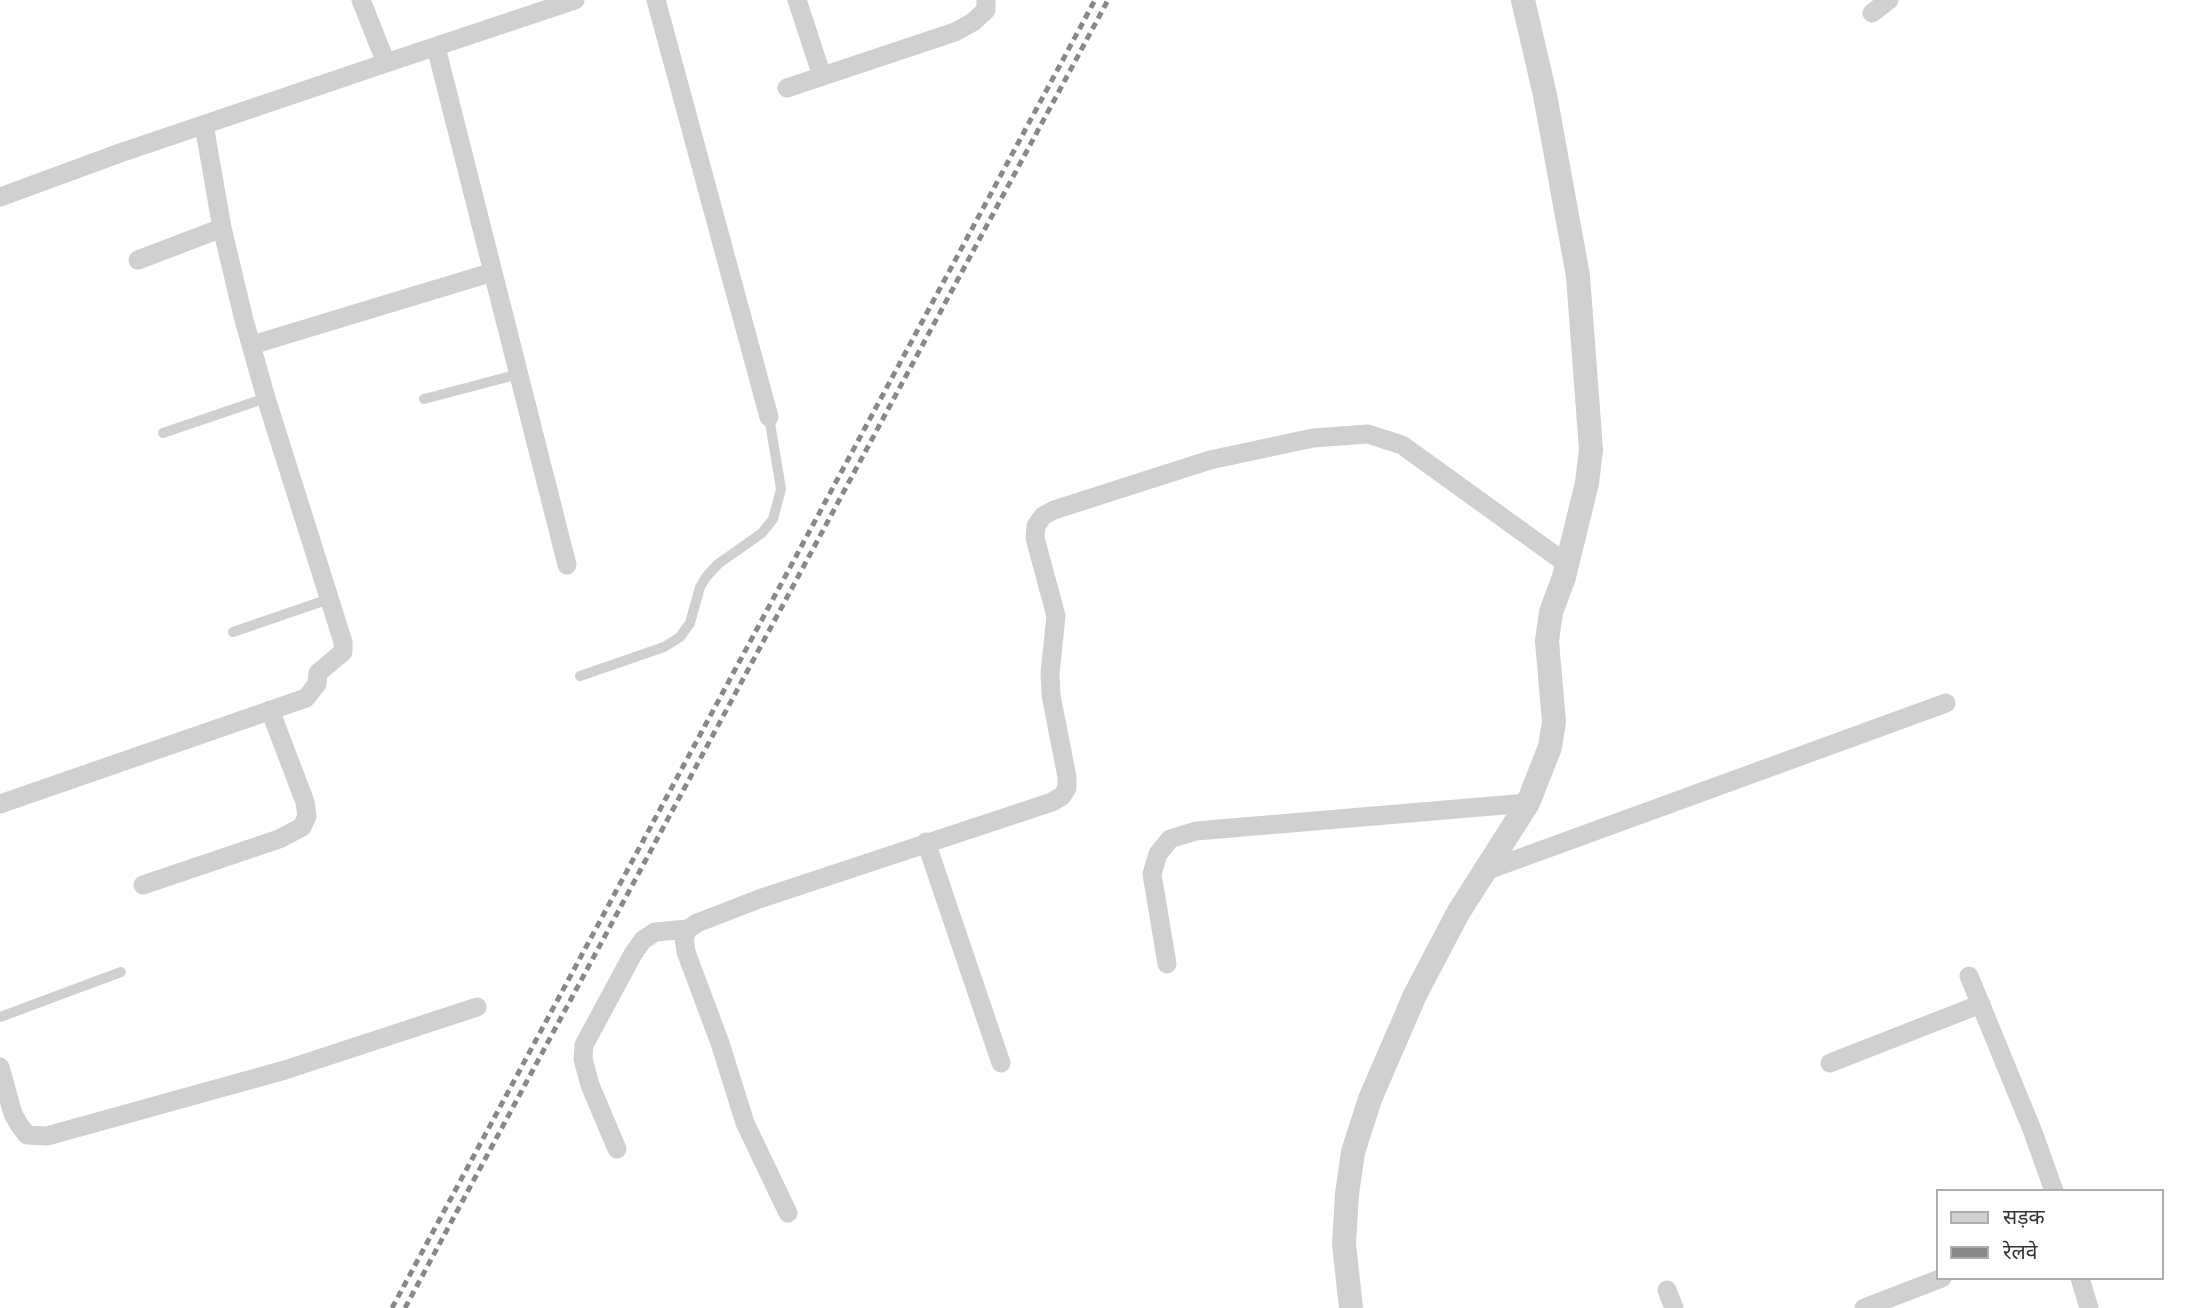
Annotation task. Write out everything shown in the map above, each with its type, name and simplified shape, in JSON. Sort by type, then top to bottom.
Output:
[{"type":"street","points":[[361,0],[386,63]]},
{"type":"street","points":[[656,0],[769,417]]},
{"type":"street","points":[[797,0],[822,76]]},
{"type":"street","points":[[787,88],[955,32],[973,22],[986,10],[986,0]]},
{"type":"street","points":[[1351,1308],[1345,1244],[1347,1194],[1353,1152],[1380,1073],[1415,995],[1458,913],[1528,803],[1550,747],[1554,722],[1547,641],[1551,612],[1567,564],[1587,484],[1591,450],[1578,276],[1545,94],[1523,0]]},
{"type":"street","points":[[1872,13],[1889,0]]},
{"type":"street","points":[[0,197],[67,171],[564,2]]},
{"type":"street","points":[[436,47],[567,565]]},
{"type":"street","points":[[0,804],[306,698],[317,684],[318,673],[343,652],[343,642],[266,398],[252,345],[222,228],[204,125]]},
{"type":"street","points":[[138,260],[222,228]]},
{"type":"street","points":[[252,345],[493,272]]},
{"type":"street","points":[[617,1149],[590,1085],[583,1059],[584,1045],[643,940],[655,932],[688,929],[758,899],[1052,802],[1062,796],[1067,788],[1050,674],[1056,616],[1035,538],[1037,526],[1043,516],[1166,472],[1252,449],[1313,438],[1368,434],[1402,445],[1567,564]]},
{"type":"street","points":[[1485,871],[1946,703]]},
{"type":"street","points":[[143,885],[279,839],[302,827],[307,816],[305,802],[270,710]]},
{"type":"street","points":[[1167,964],[1152,874],[1158,854],[1170,839],[1196,831],[1528,803]]},
{"type":"street","points":[[926,842],[1001,1063]]},
{"type":"street","points":[[688,929],[684,938],[686,952],[720,1043],[737,1101],[788,1213]]},
{"type":"street","points":[[1969,976],[2033,1132],[2053,1189]]},
{"type":"street","points":[[1830,1063],[1981,1004]]},
{"type":"street","points":[[0,1067],[13,1114],[20,1126],[27,1135],[47,1136],[285,1070],[477,1007]]},
{"type":"street","points":[[1864,1308],[1937,1280]]},
{"type":"street","points":[[2081,1280],[2089,1308]]},
{"type":"lane","points":[[424,398],[519,374]]},
{"type":"lane","points":[[163,433],[266,398]]},
{"type":"lane","points":[[580,676],[664,647],[680,637],[690,623],[700,587],[706,577],[718,564],[762,533],[773,519],[781,489],[769,417]]},
{"type":"lane","points":[[233,632],[329,599]]},
{"type":"lane","points":[[0,1017],[121,972]]},
{"type":"railway","points":[[392,1308],[1095,0]]},
{"type":"railway","points":[[405,1308],[1108,0]]}]
